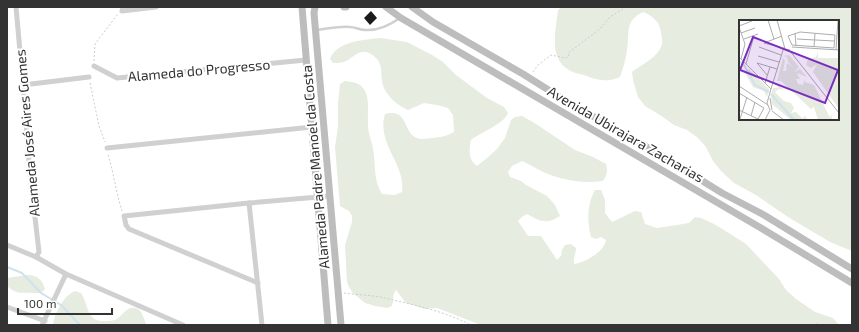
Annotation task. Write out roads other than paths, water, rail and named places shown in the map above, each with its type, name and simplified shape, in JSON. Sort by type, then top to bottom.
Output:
[{"type":"main road","name":"Alameda Padre Manoel da Costa","points":[[302,7],[328,325]]},
{"type":"main road","name":"Alameda Padre Manoel da Costa","points":[[315,7],[314,13],[341,325]]},
{"type":"main road","name":"Avenida Ubirajara Zacharias","points":[[386,7],[401,18],[761,228],[852,283]]},
{"type":"main road","name":"Avenida Ubirajara Zacharias","points":[[412,7],[433,22],[528,77],[566,101],[654,151],[722,193],[764,215],[852,268]]},
{"type":"street","name":"Alameda José Aires Gomes","points":[[16,7],[30,174],[39,252],[36,257]]},
{"type":"street","points":[[122,9],[156,7]]},
{"type":"street","name":"Alameda do Progresso","points":[[94,66],[117,78],[306,60]]},
{"type":"street","points":[[23,85],[89,77]]},
{"type":"street","points":[[107,148],[312,128]]},
{"type":"street","points":[[258,282],[129,229],[126,225],[124,216],[330,196]]},
{"type":"street","points":[[249,203],[262,325]]},
{"type":"street","points":[[7,245],[36,257],[66,274],[183,325]]},
{"type":"street","points":[[7,307],[43,323],[66,274]]},
{"type":"lane","points":[[316,30],[345,26],[372,30],[385,27],[401,18]]},
{"type":"waterway","points":[[7,267],[22,273],[41,293],[61,305],[80,325]]}]
